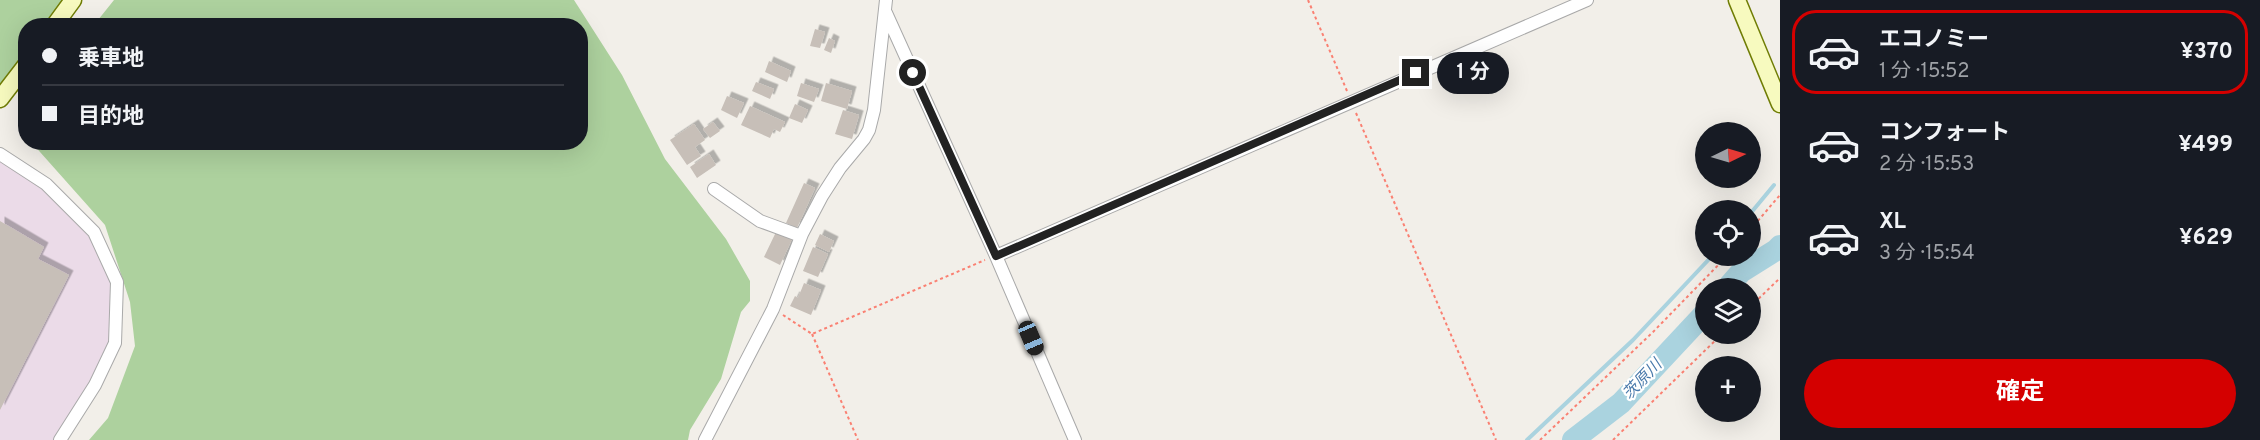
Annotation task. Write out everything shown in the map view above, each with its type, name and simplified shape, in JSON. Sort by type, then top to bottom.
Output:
[{"type":"street","points":[[60,18],[73,0]]},
{"type":"street","points":[[996,256],[1587,0]]},
{"type":"street","points":[[1737,0],[1780,104]]},
{"type":"street","points":[[705,440],[773,309],[801,236],[832,179],[869,130],[874,110],[886,6]]},
{"type":"street","points":[[886,6],[1075,440]]},
{"type":"street","points":[[0,99],[18,75]]},
{"type":"street","points":[[0,154],[46,184],[94,232],[117,282],[116,343],[95,385],[60,440]]},
{"type":"street","points":[[714,189],[760,221],[801,236]]},
{"type":"path","points":[[1308,0],[1497,440]]},
{"type":"path","points":[[1761,217],[1780,195]]},
{"type":"path","points":[[812,334],[996,256]]},
{"type":"path","points":[[1540,440],[1653,332],[1717,266]]},
{"type":"path","points":[[1761,296],[1780,278]]},
{"type":"path","points":[[773,309],[812,334],[858,440]]},
{"type":"path","points":[[1613,440],[1713,344]]},
{"type":"shaded area","points":[[0,154],[46,184],[94,232],[117,282],[115,343],[60,440],[0,440]]},
{"type":"green space","points":[[0,0],[73,0],[59,18],[18,18],[18,75],[0,99]]},
{"type":"green space","points":[[114,0],[574,0],[586,18],[100,18]]},
{"type":"green space","points":[[588,22],[622,75],[665,159],[726,239],[750,281],[750,301],[741,312],[721,379],[690,430],[688,440],[89,440],[108,418],[135,346],[130,302],[105,225],[38,150],[588,150]]},
{"type":"building","points":[[815,29],[825,32],[820,48],[810,46]]},
{"type":"building","points":[[829,38],[835,41],[831,53],[824,50]]},
{"type":"building","points":[[769,61],[791,71],[787,82],[765,72]]},
{"type":"building","points":[[756,82],[774,89],[770,99],[752,91]]},
{"type":"building","points":[[801,83],[819,89],[814,102],[797,96]]},
{"type":"building","points":[[826,83],[852,91],[847,109],[821,101]]},
{"type":"building","points":[[727,96],[744,103],[737,118],[721,110]]},
{"type":"building","points":[[795,104],[808,110],[802,123],[789,118]]},
{"type":"building","points":[[750,106],[785,122],[780,132],[774,129],[770,138],[741,125]]},
{"type":"building","points":[[843,110],[859,115],[852,139],[835,134]]},
{"type":"building","points":[[713,122],[720,131],[710,138],[703,129]]},
{"type":"building","points":[[694,124],[705,140],[695,147],[701,156],[687,165],[670,140]]},
{"type":"building","points":[[709,154],[716,165],[697,178],[690,167]]},
{"type":"building","points":[[804,183],[815,188],[797,228],[786,223]]},
{"type":"building","points":[[0,221],[44,247],[38,259],[69,275],[0,410]]},
{"type":"building","points":[[776,232],[792,239],[780,265],[764,257]]},
{"type":"building","points":[[820,234],[834,241],[829,252],[815,245]]},
{"type":"building","points":[[813,247],[828,254],[818,277],[803,271]]},
{"type":"building","points":[[804,283],[821,290],[811,315],[790,306],[795,296],[798,298]]},
{"type":"waterway","points":[[1761,201],[1774,185]]},
{"type":"waterway","name":"茨原川","points":[[1736,278],[1780,246]]},
{"type":"waterway","points":[[1527,440],[1633,340],[1703,266]]},
{"type":"waterway","name":"茨原川","points":[[1573,440],[1621,403],[1695,324]]},
{"type":"route","points":[[913,73],[996,256],[1416,73]]}]
